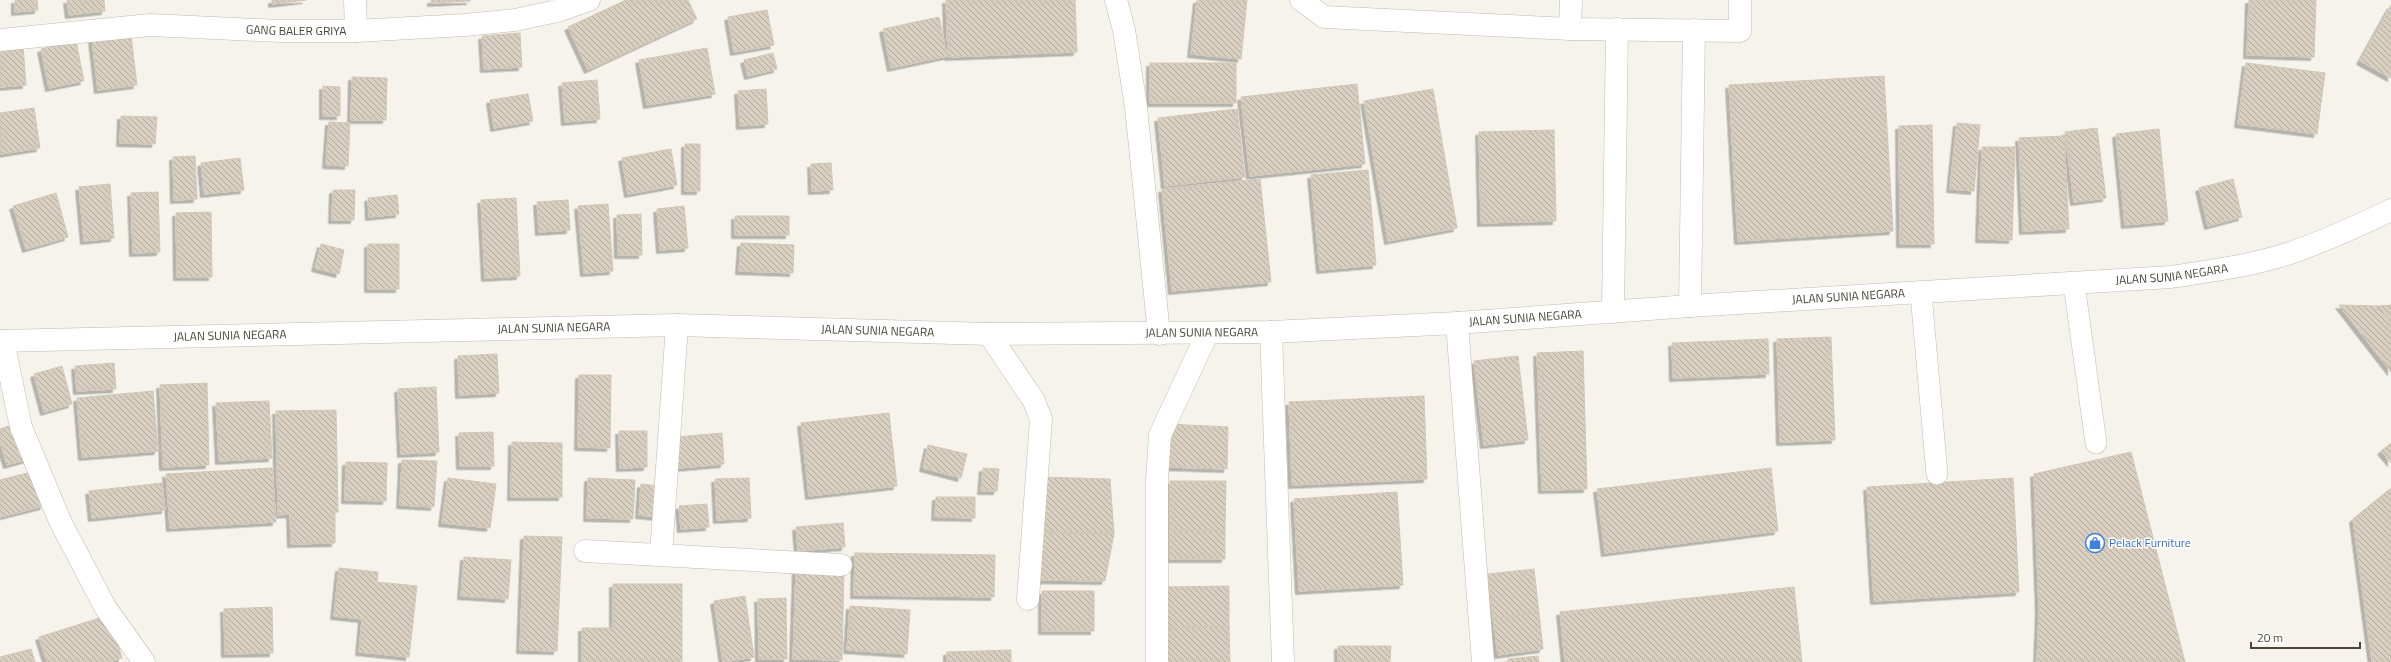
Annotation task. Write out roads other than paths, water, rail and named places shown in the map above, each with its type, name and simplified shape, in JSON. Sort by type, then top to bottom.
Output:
[{"type":"street","points":[[355,0],[356,31]]},
{"type":"street","points":[[1116,0],[1124,30],[1136,107],[1159,334]]},
{"type":"street","points":[[1301,0],[1324,17],[1570,29],[1694,30],[1740,30],[1740,0]]},
{"type":"street","points":[[1570,29],[1571,0]]},
{"type":"street","name":"GANG BALER GRIYA","points":[[0,40],[150,25],[280,31],[356,31],[515,20],[583,1]]},
{"type":"street","points":[[1613,312],[1617,29]]},
{"type":"street","points":[[1690,306],[1694,30]]},
{"type":"street","name":"JALAN SUNIA NEGARA","points":[[1,341],[677,326],[989,334],[1206,334],[1457,323],[1690,306],[1921,294],[2171,277],[2287,254],[2362,224],[2391,210]]},
{"type":"street","points":[[1457,323],[1483,662]]},
{"type":"street","points":[[661,554],[677,326]]},
{"type":"street","points":[[1271,332],[1283,662]]},
{"type":"street","points":[[989,334],[1034,401],[1040,419],[1028,599]]},
{"type":"street","points":[[1156,662],[1157,480],[1160,435],[1206,334]]},
{"type":"street","points":[[1,341],[21,427],[60,521],[105,607],[144,662]]},
{"type":"street","points":[[585,551],[841,565]]},
{"type":"lane","points":[[2074,284],[2096,443]]},
{"type":"lane","points":[[1921,294],[1937,474]]},
{"type":"place","name":"Pelack Furniture","points":[[2095,543]]}]
